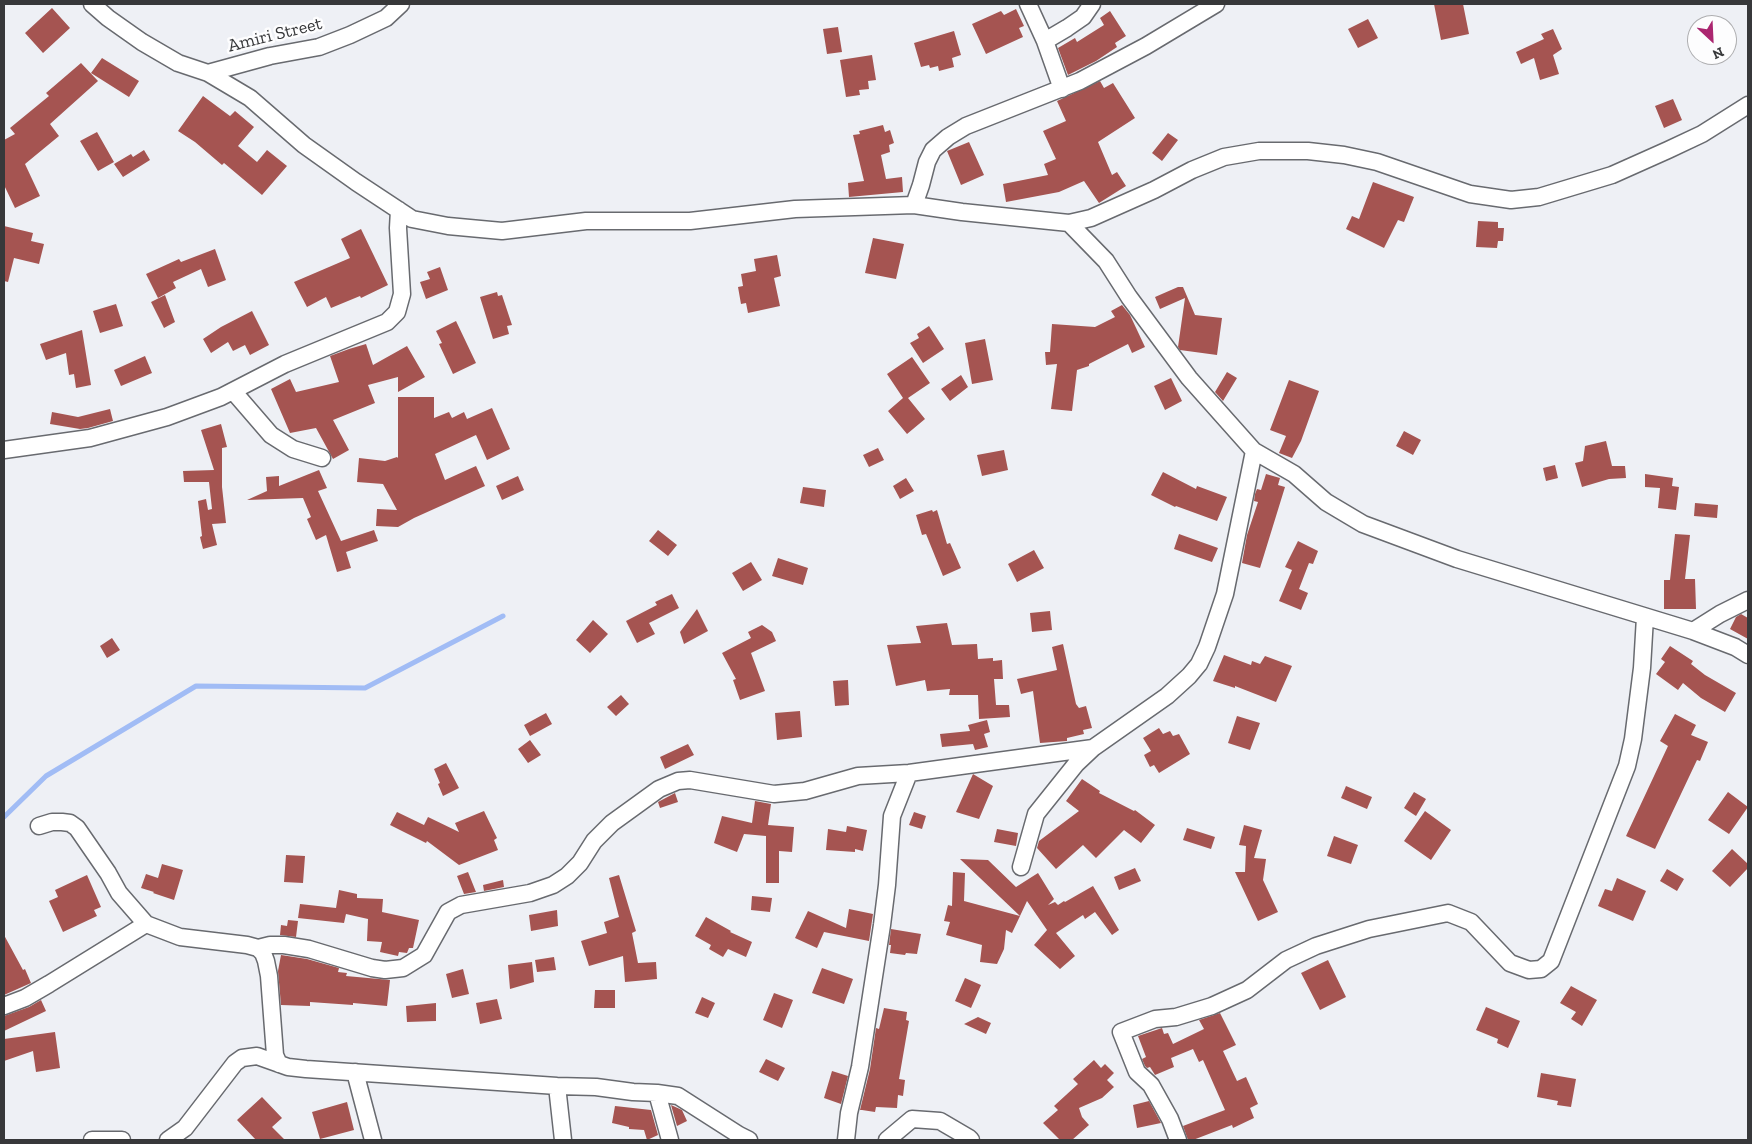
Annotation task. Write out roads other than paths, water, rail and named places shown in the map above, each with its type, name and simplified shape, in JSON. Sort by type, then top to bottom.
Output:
[{"type":"street","points":[[92,4],[142,42],[178,63],[208,73],[250,98],[304,145],[412,219],[448,226],[502,231],[586,221],[690,221],[796,209],[914,205],[1069,223],[1092,218],[1224,156],[1259,150],[1344,154],[1377,162],[1470,194],[1511,200],[1539,197],[1612,175],[1702,134],[1748,105]]},
{"type":"street","name":"Amiri Street","points":[[208,73],[270,56],[319,47],[386,18],[401,4]]},
{"type":"street","points":[[1028,4],[1045,41],[1062,89]]},
{"type":"street","points":[[1045,41],[1068,28],[1083,16],[1092,4]]},
{"type":"street","points":[[914,205],[927,162],[933,150],[948,137],[974,122],[1080,81],[1146,46],[1216,4]]},
{"type":"street","points":[[4,450],[90,438],[167,417],[206,404],[286,364],[387,322],[397,312],[402,294],[398,228],[399,210]]},
{"type":"street","points":[[1069,223],[1106,261],[1129,297],[1189,378],[1254,451],[1294,474],[1326,502],[1362,524],[1457,559],[1644,618],[1693,631],[1735,647],[1748,655]]},
{"type":"street","points":[[233,391],[272,435],[293,448],[322,458]]},
{"type":"street","points":[[1021,867],[1036,814],[1059,784],[1092,748],[1167,696],[1199,664],[1225,594],[1254,451]]},
{"type":"street","points":[[1693,631],[1720,614],[1748,600]]},
{"type":"street","points":[[1178,1140],[1170,1119],[1151,1085],[1137,1072],[1121,1032],[1155,1019],[1176,1017],[1212,1006],[1247,990],[1286,960],[1316,946],[1370,929],[1448,914],[1471,922],[1510,963],[1529,970],[1535,970],[1541,969],[1551,961],[1628,766],[1634,739],[1642,668],[1644,618]]},
{"type":"street","points":[[39,826],[52,822],[62,822],[70,823],[77,828],[119,893],[146,924],[180,938],[247,945],[258,948],[270,945],[284,945],[309,949],[372,968],[385,970],[402,968],[424,955],[448,912],[453,908],[530,893],[552,885],[567,876],[580,863],[594,840],[612,823],[660,789],[678,781],[690,780],[774,794],[804,791],[858,776],[909,773],[1092,748]]},
{"type":"street","points":[[846,1140],[849,1113],[860,1067],[882,926],[892,816],[909,773]]},
{"type":"street","points":[[4,1006],[25,998],[146,924]]},
{"type":"street","points":[[258,948],[263,953],[266,961],[274,1047],[279,1064]]},
{"type":"street","points":[[168,1140],[184,1128],[235,1063],[242,1058],[257,1056],[288,1067],[306,1069],[596,1087],[632,1092],[657,1092],[678,1096],[749,1140]]},
{"type":"street","points":[[356,1072],[373,1140]]},
{"type":"street","points":[[557,1086],[562,1140]]},
{"type":"street","points":[[657,1092],[670,1140]]},
{"type":"street","points":[[887,1140],[912,1119],[940,1121],[971,1140]]},
{"type":"street","points":[[92,1140],[122,1140]]},
{"type":"waterway","points":[[4,817],[46,776],[196,686],[365,688],[503,616]]}]
